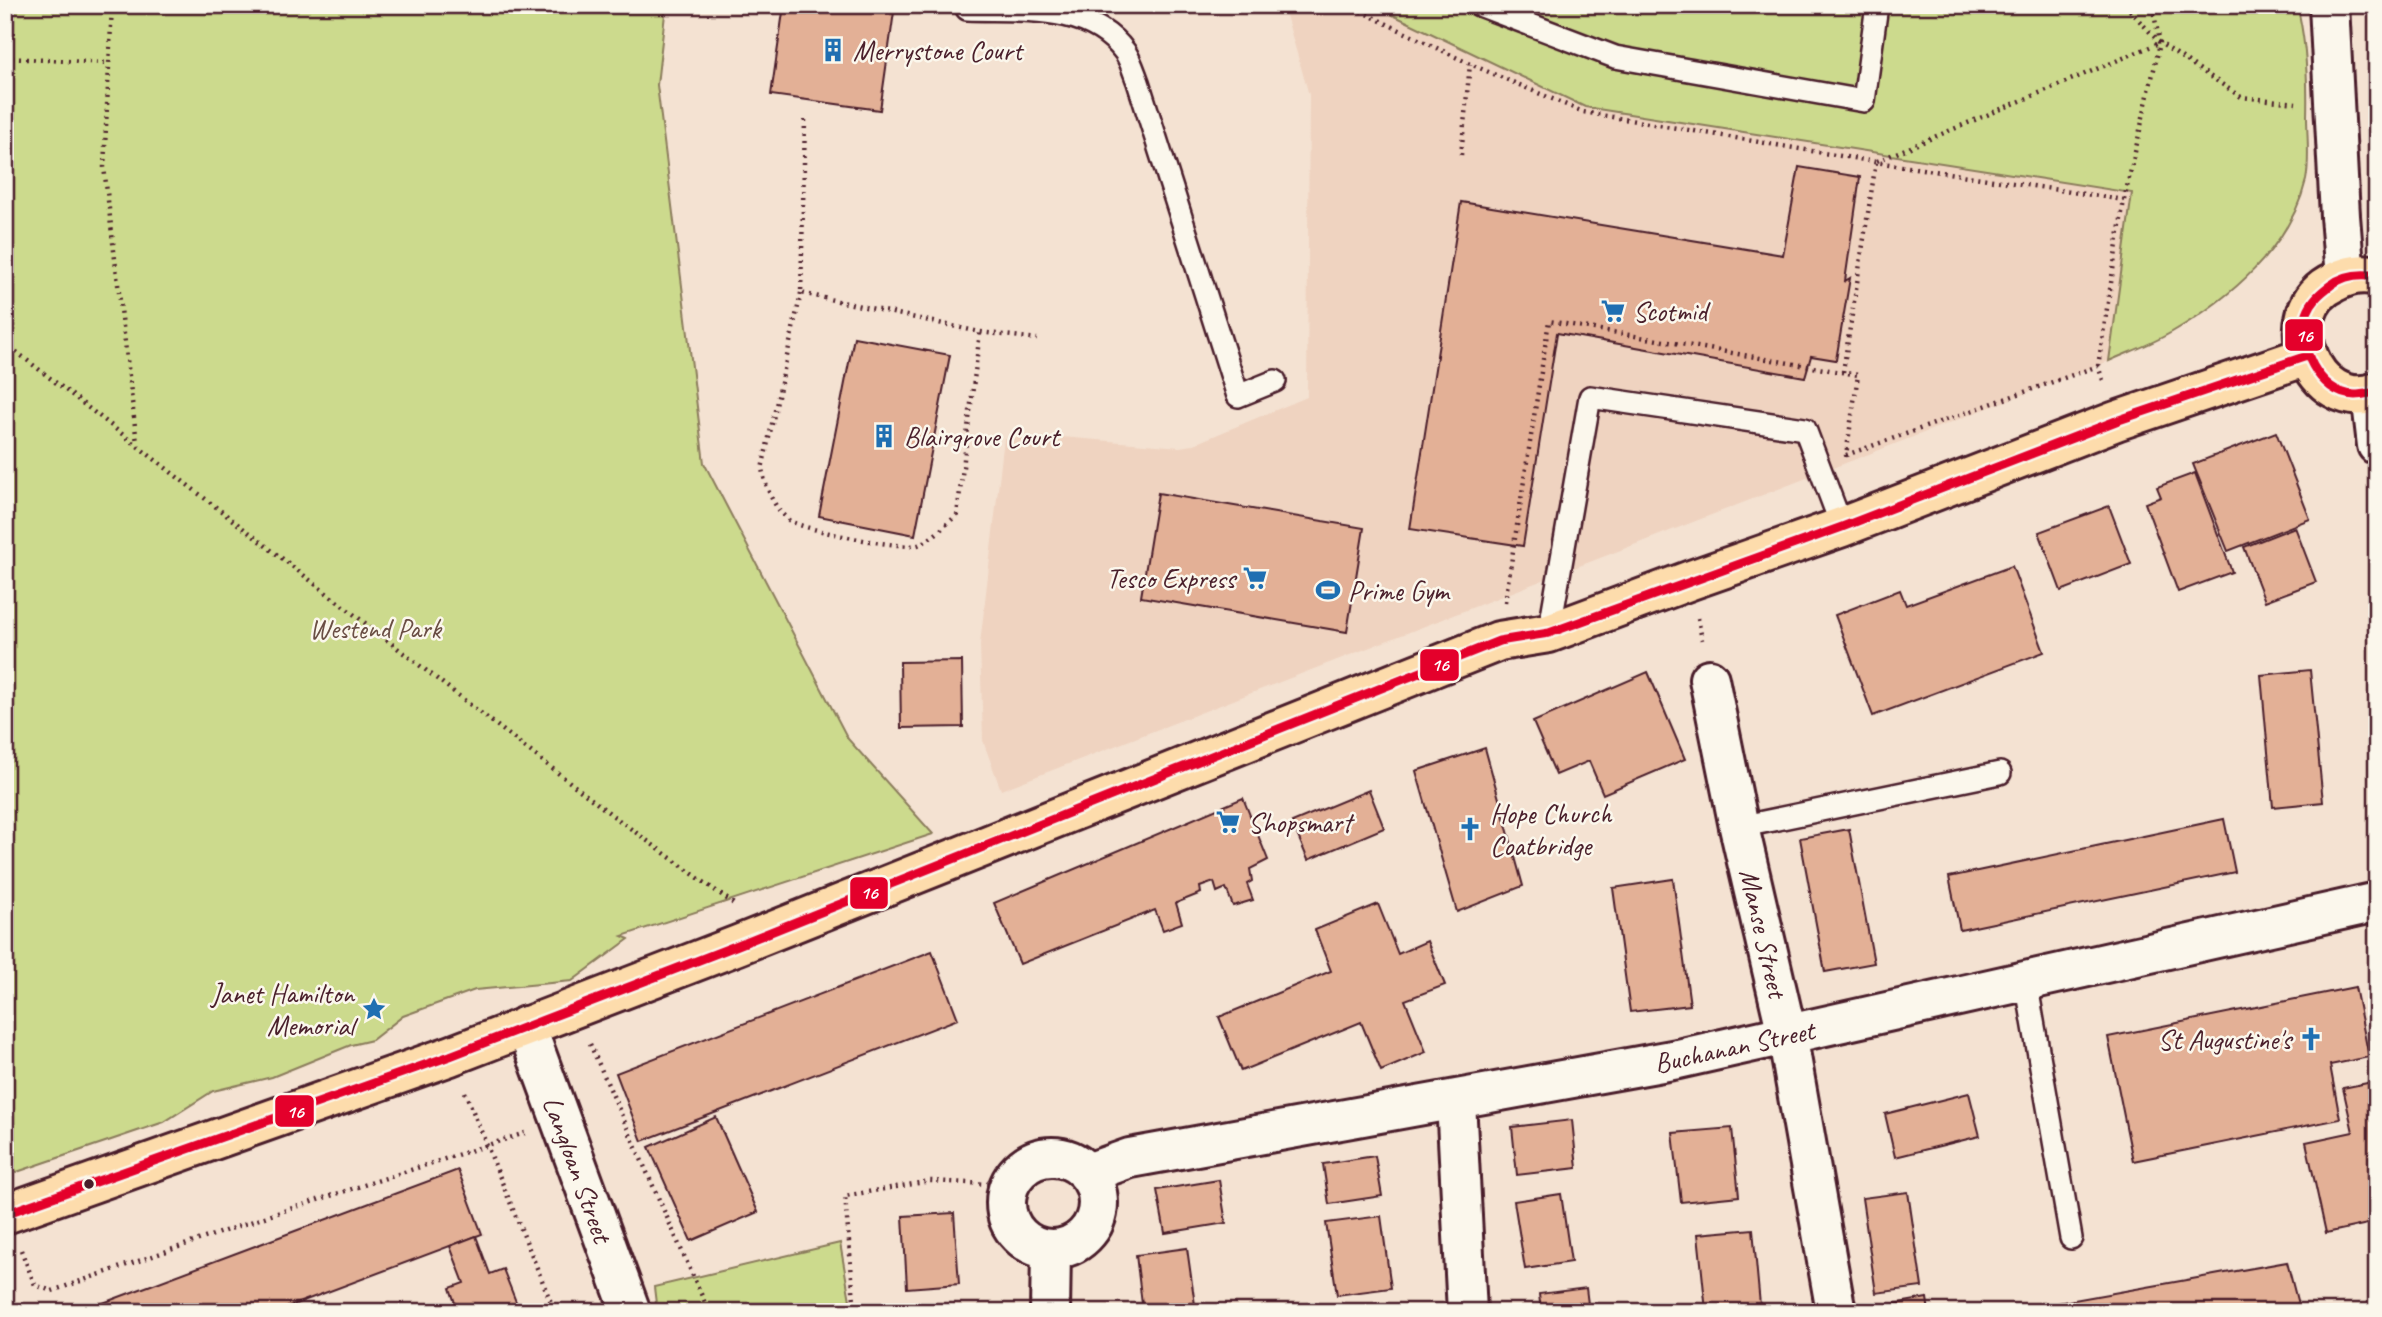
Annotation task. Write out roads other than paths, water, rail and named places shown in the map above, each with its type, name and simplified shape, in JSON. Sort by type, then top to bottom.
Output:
[{"type":"main road","points":[[2361,277],[2328,285],[2313,299],[2305,314],[2302,336],[2307,356],[2326,384],[2341,393],[2374,393]]},
{"type":"main road","points":[[5,1214],[450,1056],[1499,641],[1549,633],[1842,527],[2116,421],[2307,356]]},
{"type":"street","points":[[2329,5],[2340,215],[2361,277]]},
{"type":"street","points":[[2374,393],[2377,445]]},
{"type":"street","name":"Manse Street","points":[[1709,679],[1739,827],[1787,1034],[1836,1312]]},
{"type":"street","name":"Buchanan Street","points":[[1088,1173],[1130,1158],[1678,1059],[2377,902]]},
{"type":"street","name":"Langloan Street","points":[[526,1026],[631,1312]]},
{"type":"street","points":[[1457,1101],[1467,1312]]},
{"type":"street","points":[[1045,1157],[1068,1159],[1088,1173],[1099,1198],[1095,1223],[1077,1243],[1051,1251],[1023,1240],[1006,1215],[1008,1185],[1023,1166],[1045,1157]]},
{"type":"street","points":[[1050,1312],[1051,1251]]},
{"type":"lane","points":[[1479,5],[1615,57],[1864,101],[1877,5]]},
{"type":"lane","points":[[967,7],[1054,12],[1085,20],[1112,37],[1120,46],[1127,55],[1138,82],[1238,396],[1275,381]]},
{"type":"lane","points":[[1549,633],[1590,397],[1805,429],[1842,527]]},
{"type":"lane","points":[[1739,827],[2000,773]]},
{"type":"lane","points":[[2026,981],[2071,1238]]},
{"type":"place","name":"Merrystone Court","points":[[833,50]]},
{"type":"place","name":"Scotmid","points":[[1613,311]]},
{"type":"place","name":"Blairgrove Court","points":[[884,436]]},
{"type":"place","name":"Tesco Express","points":[[1255,578]]},
{"type":"place","name":"Prime Gym","points":[[1328,590]]},
{"type":"place","name":"Shopsmart","points":[[1228,822]]},
{"type":"place","name":"Hope Church Coatbridge","points":[[1470,829]]},
{"type":"place","name":"Janet Hamilton Memorial","points":[[374,1009]]},
{"type":"place","name":"St Augustine's","points":[[2311,1039]]},
{"type":"park label","name":"Westend Park","points":[[375,628]]}]
